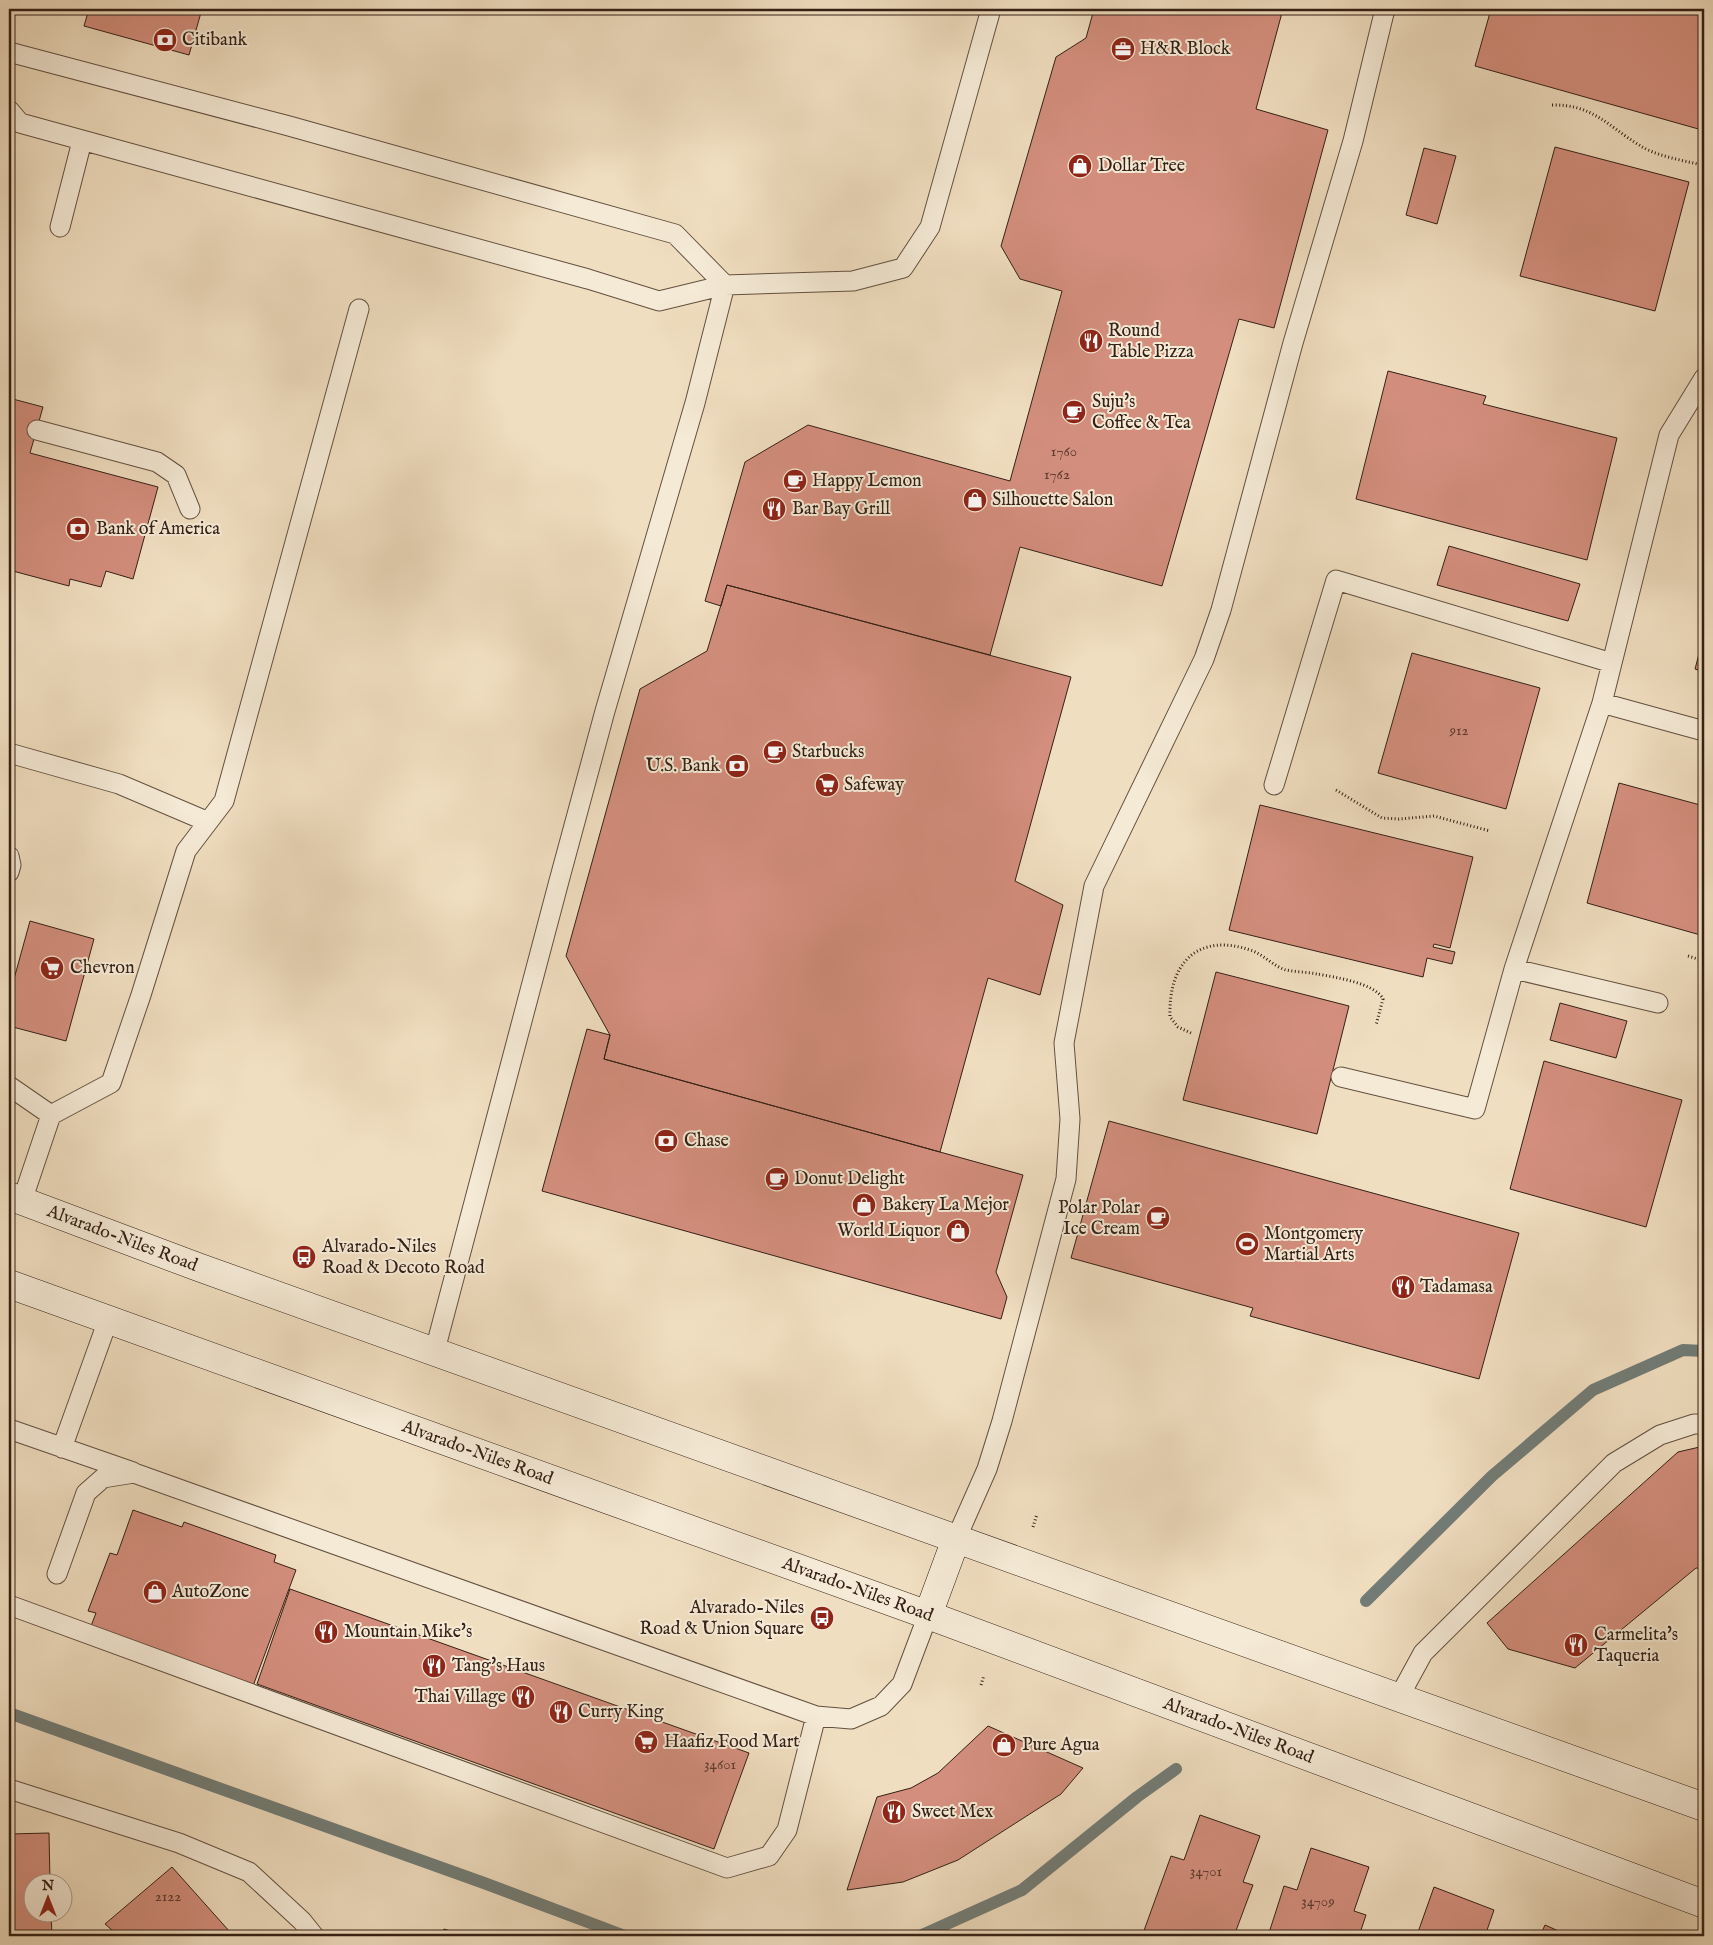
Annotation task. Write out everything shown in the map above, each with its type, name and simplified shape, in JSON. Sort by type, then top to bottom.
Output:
[{"type":"main road","name":"Alvarado-Niles Road","points":[[15,1198],[198,1267],[435,1350],[1704,1807]]},
{"type":"main road","name":"Alvarado-Niles Road","points":[[9,1284],[928,1615],[1704,1904]]},
{"type":"main road","points":[[928,1615],[956,1539]]},
{"type":"lane","points":[[9,110],[20,123],[659,300],[725,286],[853,281],[903,268],[930,227],[991,9]]},
{"type":"lane","points":[[956,1539],[987,1469],[1002,1421],[1066,1179],[1070,1119],[1064,1043],[1094,886],[1204,659],[1221,610],[1293,343],[1352,141],[1385,9]]},
{"type":"lane","points":[[9,52],[299,128],[675,234],[725,286]]},
{"type":"lane","points":[[60,227],[82,141]]},
{"type":"lane","points":[[435,1350],[556,890],[608,702],[696,403],[725,286]]},
{"type":"lane","points":[[15,1198],[51,1115],[111,1083],[186,851],[206,821],[224,801],[359,309]]},
{"type":"lane","points":[[1341,1077],[1475,1109],[1514,969],[1602,703],[1669,435],[1704,378]]},
{"type":"lane","points":[[37,430],[157,462],[176,475],[190,509]]},
{"type":"lane","points":[[1274,785],[1336,580],[1612,663]]},
{"type":"lane","points":[[1602,703],[1704,731]]},
{"type":"lane","points":[[9,753],[119,784],[206,821]]},
{"type":"lane","points":[[9,856],[11,865],[9,872]]},
{"type":"lane","points":[[1514,969],[1658,1003]]},
{"type":"lane","points":[[9,1086],[51,1115]]},
{"type":"lane","points":[[62,1448],[108,1320]]},
{"type":"lane","points":[[1399,1697],[1423,1653],[1614,1463],[1660,1435],[1694,1424],[1704,1424]]},
{"type":"lane","points":[[9,1429],[816,1716],[851,1719],[881,1706],[902,1684],[928,1615]]},
{"type":"lane","points":[[57,1574],[86,1493],[103,1478],[134,1473]]},
{"type":"lane","points":[[9,1605],[727,1868],[769,1856],[787,1830],[816,1716]]},
{"type":"lane","points":[[9,1789],[179,1843],[249,1872],[302,1920],[314,1936]]},
{"type":"path","points":[[1552,105],[1569,105],[1582,108],[1600,117],[1640,146],[1702,165]]},
{"type":"path","points":[[1336,790],[1382,818],[1399,819],[1434,816],[1490,831]]},
{"type":"path","points":[[1191,1033],[1178,1027],[1170,1017],[1171,986],[1185,959],[1193,952],[1204,947],[1224,945],[1256,952],[1285,970],[1335,978],[1374,989],[1383,999],[1376,1025]]},
{"type":"path","points":[[1688,956],[1704,961]]},
{"type":"path","points":[[1033,1528],[1037,1514]]},
{"type":"path","points":[[981,1685],[986,1669]]},
{"type":"building","name":"Citibank","points":[[89,9],[202,9],[189,55],[84,26]]},
{"type":"building","points":[[1094,9],[1283,9],[1256,109],[1328,130],[1274,328],[1239,319],[1162,586],[1020,547],[990,655],[727,585],[721,606],[705,601],[745,462],[808,425],[1010,481],[1062,291],[1020,279],[1001,246],[1056,57],[1086,38]]},
{"type":"building","points":[[1491,9],[1704,9],[1704,123],[1702,130],[1475,66]]},
{"type":"building","points":[[1555,147],[1689,182],[1655,311],[1520,276]]},
{"type":"building","points":[[1424,148],[1456,156],[1437,224],[1406,215]]},
{"type":"building","points":[[1388,371],[1486,396],[1483,404],[1617,438],[1587,560],[1356,499]]},
{"type":"building","name":"Bank of America","points":[[9,398],[43,407],[30,453],[158,487],[133,579],[106,571],[101,587],[70,579],[69,586],[9,570]]},
{"type":"building","points":[[1449,546],[1580,584],[1568,621],[1437,585]]},
{"type":"building","name":"Safeway","points":[[727,585],[1071,677],[1015,881],[1063,905],[1040,995],[988,978],[940,1152],[604,1059],[610,1035],[566,956],[640,689],[707,651]]},
{"type":"building","points":[[1704,635],[1704,672],[1695,669]]},
{"type":"building","points":[[1412,653],[1540,688],[1506,809],[1378,773]]},
{"type":"building","points":[[1619,783],[1704,806],[1704,936],[1587,903]]},
{"type":"building","points":[[1260,805],[1473,857],[1450,948],[1434,944],[1433,947],[1455,952],[1452,964],[1427,958],[1423,977],[1229,930]]},
{"type":"building","name":"Chevron","points":[[30,921],[94,939],[66,1041],[9,1026],[9,997]]},
{"type":"building","points":[[1216,972],[1349,1006],[1317,1134],[1183,1100]]},
{"type":"building","points":[[1560,1003],[1627,1021],[1616,1058],[1550,1040]]},
{"type":"building","points":[[587,1029],[610,1035],[604,1059],[1023,1175],[996,1272],[1007,1297],[1001,1319],[542,1191]]},
{"type":"building","points":[[1544,1061],[1682,1100],[1646,1227],[1510,1189]]},
{"type":"building","points":[[1109,1121],[1519,1233],[1479,1379],[1250,1316],[1253,1308],[1071,1258]]},
{"type":"building","points":[[1704,1446],[1704,1569],[1696,1568],[1575,1668],[1508,1649],[1487,1623],[1678,1452]]},
{"type":"building","points":[[133,1510],[182,1527],[184,1522],[276,1555],[274,1562],[296,1570],[253,1686],[91,1626],[96,1613],[88,1611],[110,1553],[117,1555]]},
{"type":"building","points":[[290,1589],[749,1753],[714,1849],[257,1684]]},
{"type":"building","points":[[988,1726],[1083,1768],[1061,1794],[958,1860],[903,1882],[847,1890],[877,1797],[911,1788],[938,1773]]},
{"type":"building","points":[[1200,1815],[1260,1836],[1243,1882],[1253,1885],[1234,1936],[1142,1936],[1171,1856],[1184,1860]]},
{"type":"building","points":[[49,1833],[50,1872],[22,1872],[22,1922],[51,1922],[52,1936],[9,1936],[9,1834]]},
{"type":"building","points":[[1311,1848],[1369,1867],[1354,1911],[1366,1915],[1359,1936],[1268,1936],[1284,1886],[1297,1890]]},
{"type":"building","points":[[172,1867],[230,1932],[225,1936],[106,1936],[113,1931],[105,1924]]},
{"type":"building","points":[[1434,1887],[1494,1910],[1485,1936],[1404,1936],[1406,1931],[1417,1935]]},
{"type":"building","points":[[1545,1925],[1570,1936],[1540,1936]]},
{"type":"building","points":[[444,1929],[467,1936],[441,1936]]},
{"type":"waterway","points":[[1366,1601],[1492,1476],[1593,1390],[1683,1350],[1704,1351]]},
{"type":"waterway","points":[[9,1713],[484,1883],[625,1936]]},
{"type":"waterway","points":[[920,1936],[1022,1890],[1137,1797],[1176,1769]]},
{"type":"place","name":"Citibank","points":[[165,40]]},
{"type":"place","name":"H&R Block","points":[[1123,49]]},
{"type":"place","name":"Dollar Tree","points":[[1080,166]]},
{"type":"place","name":"Round Table Pizza","points":[[1091,341]]},
{"type":"place","name":"Suju's Coffee & Tea","points":[[1074,412]]},
{"type":"place","name":"Happy Lemon","points":[[795,481]]},
{"type":"place","name":"Silhouette Salon","points":[[975,500]]},
{"type":"place","name":"Bar Bay Grill","points":[[774,509]]},
{"type":"place","name":"Bank of America","points":[[78,529]]},
{"type":"place","name":"Starbucks","points":[[775,752]]},
{"type":"place","name":"U.S. Bank","points":[[737,766]]},
{"type":"place","name":"Safeway","points":[[827,785]]},
{"type":"place","name":"Chevron","points":[[52,968]]},
{"type":"place","name":"Chase","points":[[666,1141]]},
{"type":"place","name":"Donut Delight","points":[[777,1179]]},
{"type":"place","name":"Bakery La Mejor","points":[[864,1205]]},
{"type":"place","name":"Polar Polar Ice Cream","points":[[1158,1218]]},
{"type":"place","name":"World Liquor","points":[[958,1231]]},
{"type":"place","name":"Montgomery Martial Arts","points":[[1247,1244]]},
{"type":"place","name":"Alvarado-Niles Road & Decoto Road","points":[[304,1257]]},
{"type":"place","name":"Tadamasa","points":[[1403,1287]]},
{"type":"place","name":"AutoZone","points":[[155,1592]]},
{"type":"place","name":"Alvarado-Niles Road & Union Square","points":[[822,1618]]},
{"type":"place","name":"Mountain Mike's","points":[[326,1632]]},
{"type":"place","name":"Carmelita's Taqueria","points":[[1576,1645]]},
{"type":"place","name":"Tang's Haus","points":[[434,1666]]},
{"type":"place","name":"Thai Village","points":[[523,1697]]},
{"type":"place","name":"Curry King","points":[[561,1712]]},
{"type":"place","name":"Haafiz Food Mart","points":[[646,1742]]},
{"type":"place","name":"Pure Agua","points":[[1004,1745]]},
{"type":"place","name":"Sweet Mex","points":[[894,1812]]}]
